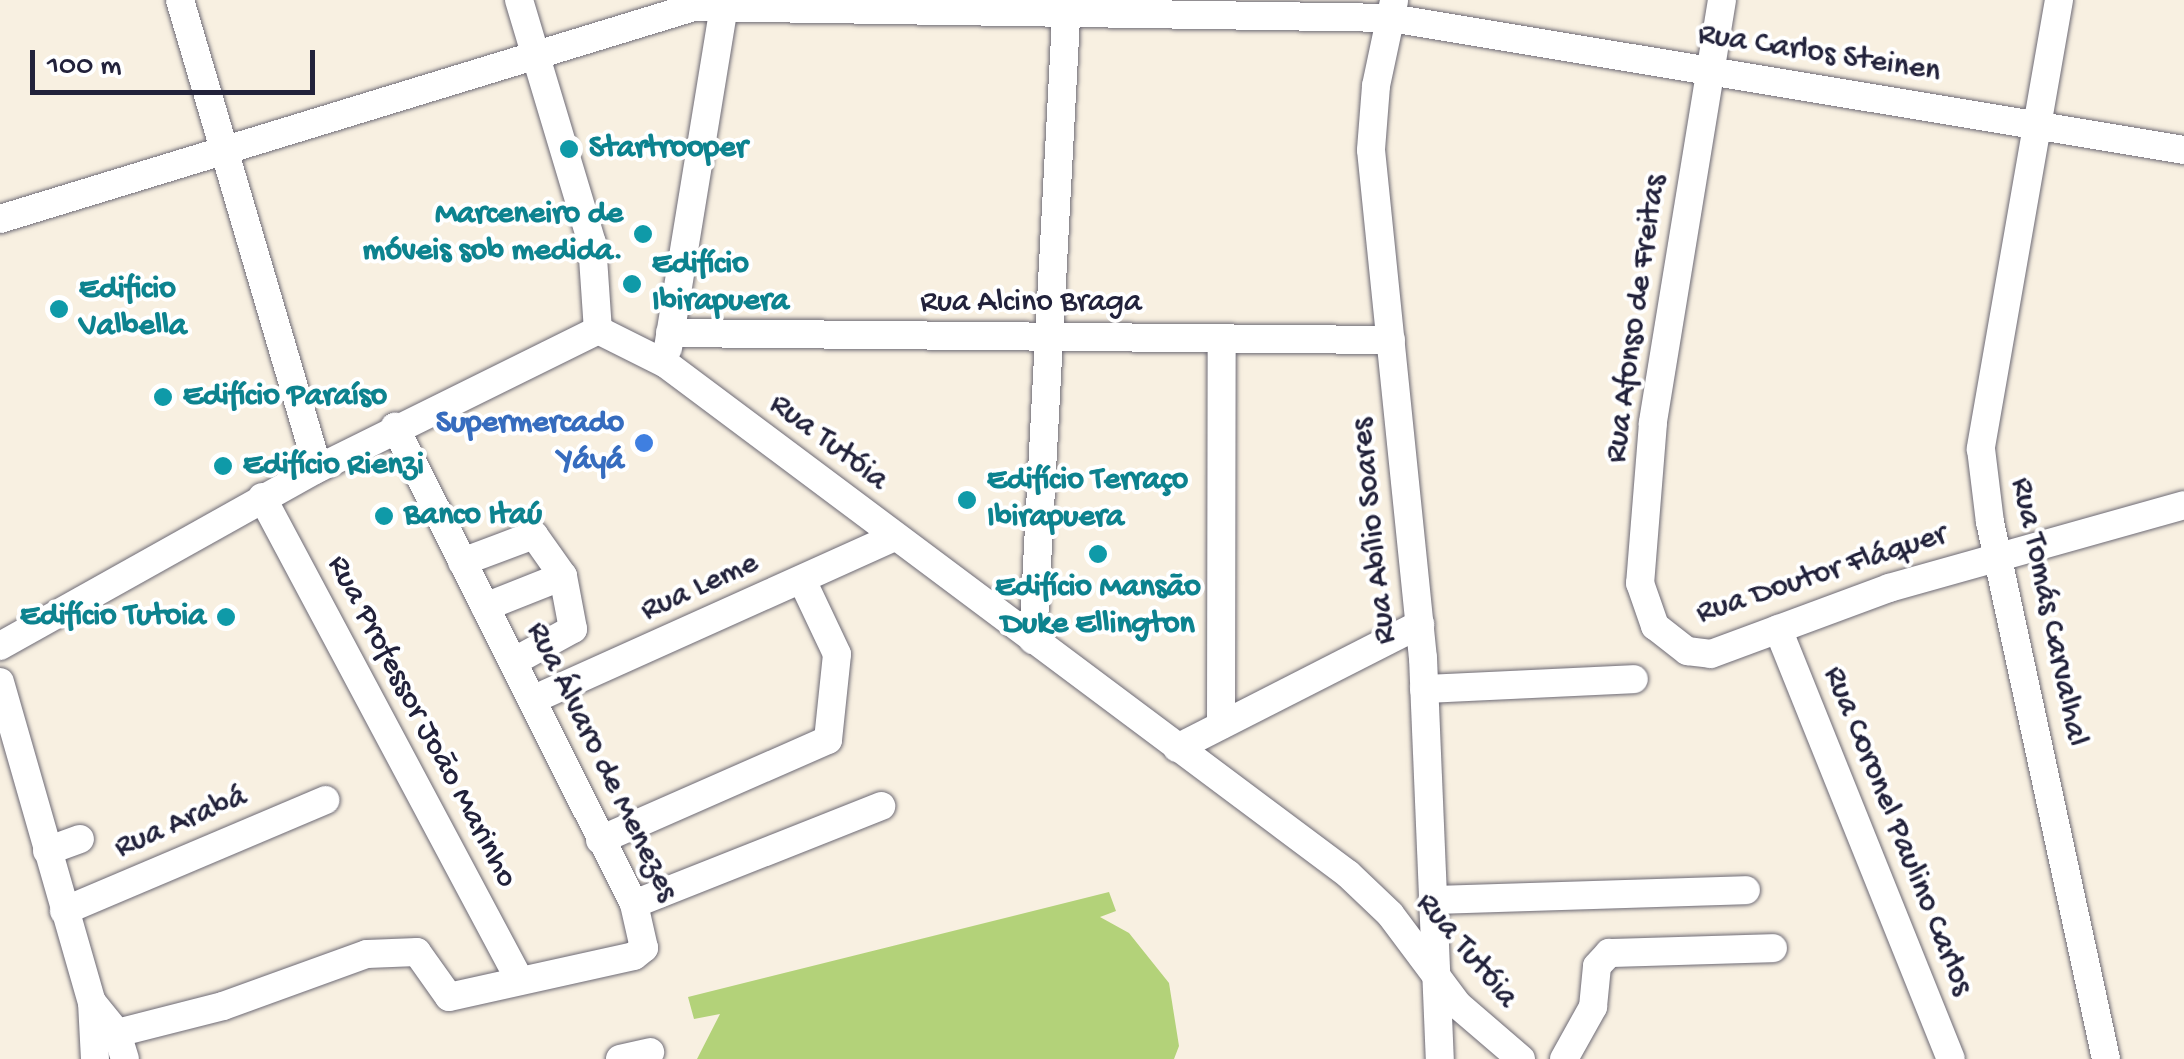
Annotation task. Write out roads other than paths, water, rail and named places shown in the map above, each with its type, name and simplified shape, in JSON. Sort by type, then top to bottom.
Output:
[{"type":"street","points":[[180,0],[318,468]]},
{"type":"street","points":[[0,646],[318,468],[598,330],[592,244],[519,0]]},
{"type":"street","name":"Rua Afonso de Freitas","points":[[1669,642],[1655,626],[1640,583],[1653,423],[1722,0]]},
{"type":"street","name":"Rua Tomás Carvalhal","points":[[2059,0],[1981,449],[1998,554],[2106,1059]]},
{"type":"street","points":[[666,364],[724,4]]},
{"type":"street","name":"Rua Carlos Steinen","points":[[0,219],[228,153],[694,7],[724,4],[1393,9],[1711,70],[2184,150]]},
{"type":"street","points":[[1033,640],[1066,6]]},
{"type":"street","name":"Rua Abílio Soares","points":[[1393,9],[1371,150],[1420,624],[1433,900],[1431,975],[1440,1059]]},
{"type":"street","name":"Rua Tutóia","points":[[598,330],[666,364],[1348,874],[1390,914],[1431,975],[1521,1059]]},
{"type":"street","points":[[640,350],[670,333]]},
{"type":"street","name":"Rua Alcino Braga","points":[[670,333],[1391,340]]},
{"type":"street","points":[[690,382],[696,358],[715,335]]},
{"type":"street","points":[[1221,725],[1222,340]]},
{"type":"street","name":"Rua Álvaro de Menezes","points":[[121,1046],[367,954],[417,952],[448,997],[634,956],[644,948],[646,933],[634,904],[395,428]]},
{"type":"street","name":"Rua Professor João Marinho","points":[[262,498],[519,979]]},
{"type":"street","name":"Rua Doutor Fláquer","points":[[1669,642],[1710,654],[1998,554],[2184,505]]},
{"type":"street","points":[[462,562],[534,536],[562,576],[573,630],[513,662]]},
{"type":"street","name":"Rua Leme","points":[[532,700],[803,582],[895,537]]},
{"type":"street","points":[[485,607],[562,576]]},
{"type":"street","points":[[600,840],[828,740],[837,654],[803,582]]},
{"type":"street","points":[[1177,748],[1420,624]]},
{"type":"street","name":"Rua Coronel Paulino Carlos","points":[[1778,630],[1951,1059]]},
{"type":"street","points":[[1424,689],[1634,679]]},
{"type":"street","points":[[0,682],[92,1002],[95,1059]]},
{"type":"street","name":"Rua Arabá","points":[[64,911],[325,800]]},
{"type":"street","points":[[634,904],[881,806]]},
{"type":"street","points":[[47,851],[80,839]]},
{"type":"street","points":[[1433,900],[1746,890]]},
{"type":"street","points":[[1564,1059],[1593,1008],[1597,966],[1609,953],[1772,948]]},
{"type":"street","points":[[92,1002],[121,1046]]},
{"type":"street","points":[[620,1059],[650,1052]]},
{"type":"place","name":"Startrooper","points":[[569,149]]},
{"type":"place","name":"Marceneiro de móveis sob medida.","points":[[643,234]]},
{"type":"place","name":"Edifício Ibirapuera","points":[[632,284]]},
{"type":"place","name":"Edificio Valbella","points":[[59,309]]},
{"type":"place","name":"Edifício Paraíso","points":[[163,397]]},
{"type":"place","name":"Supermercado Yáyá","points":[[644,443]]},
{"type":"place","name":"Edifício Rienzi","points":[[223,466]]},
{"type":"place","name":"Edifício Terraço Ibirapuera","points":[[967,500]]},
{"type":"place","name":"Banco Itaú","points":[[384,516]]},
{"type":"place","name":"Edifício Mansão Duke Ellington","points":[[1098,554]]},
{"type":"place","name":"Edifício Tutoia","points":[[226,617]]}]
